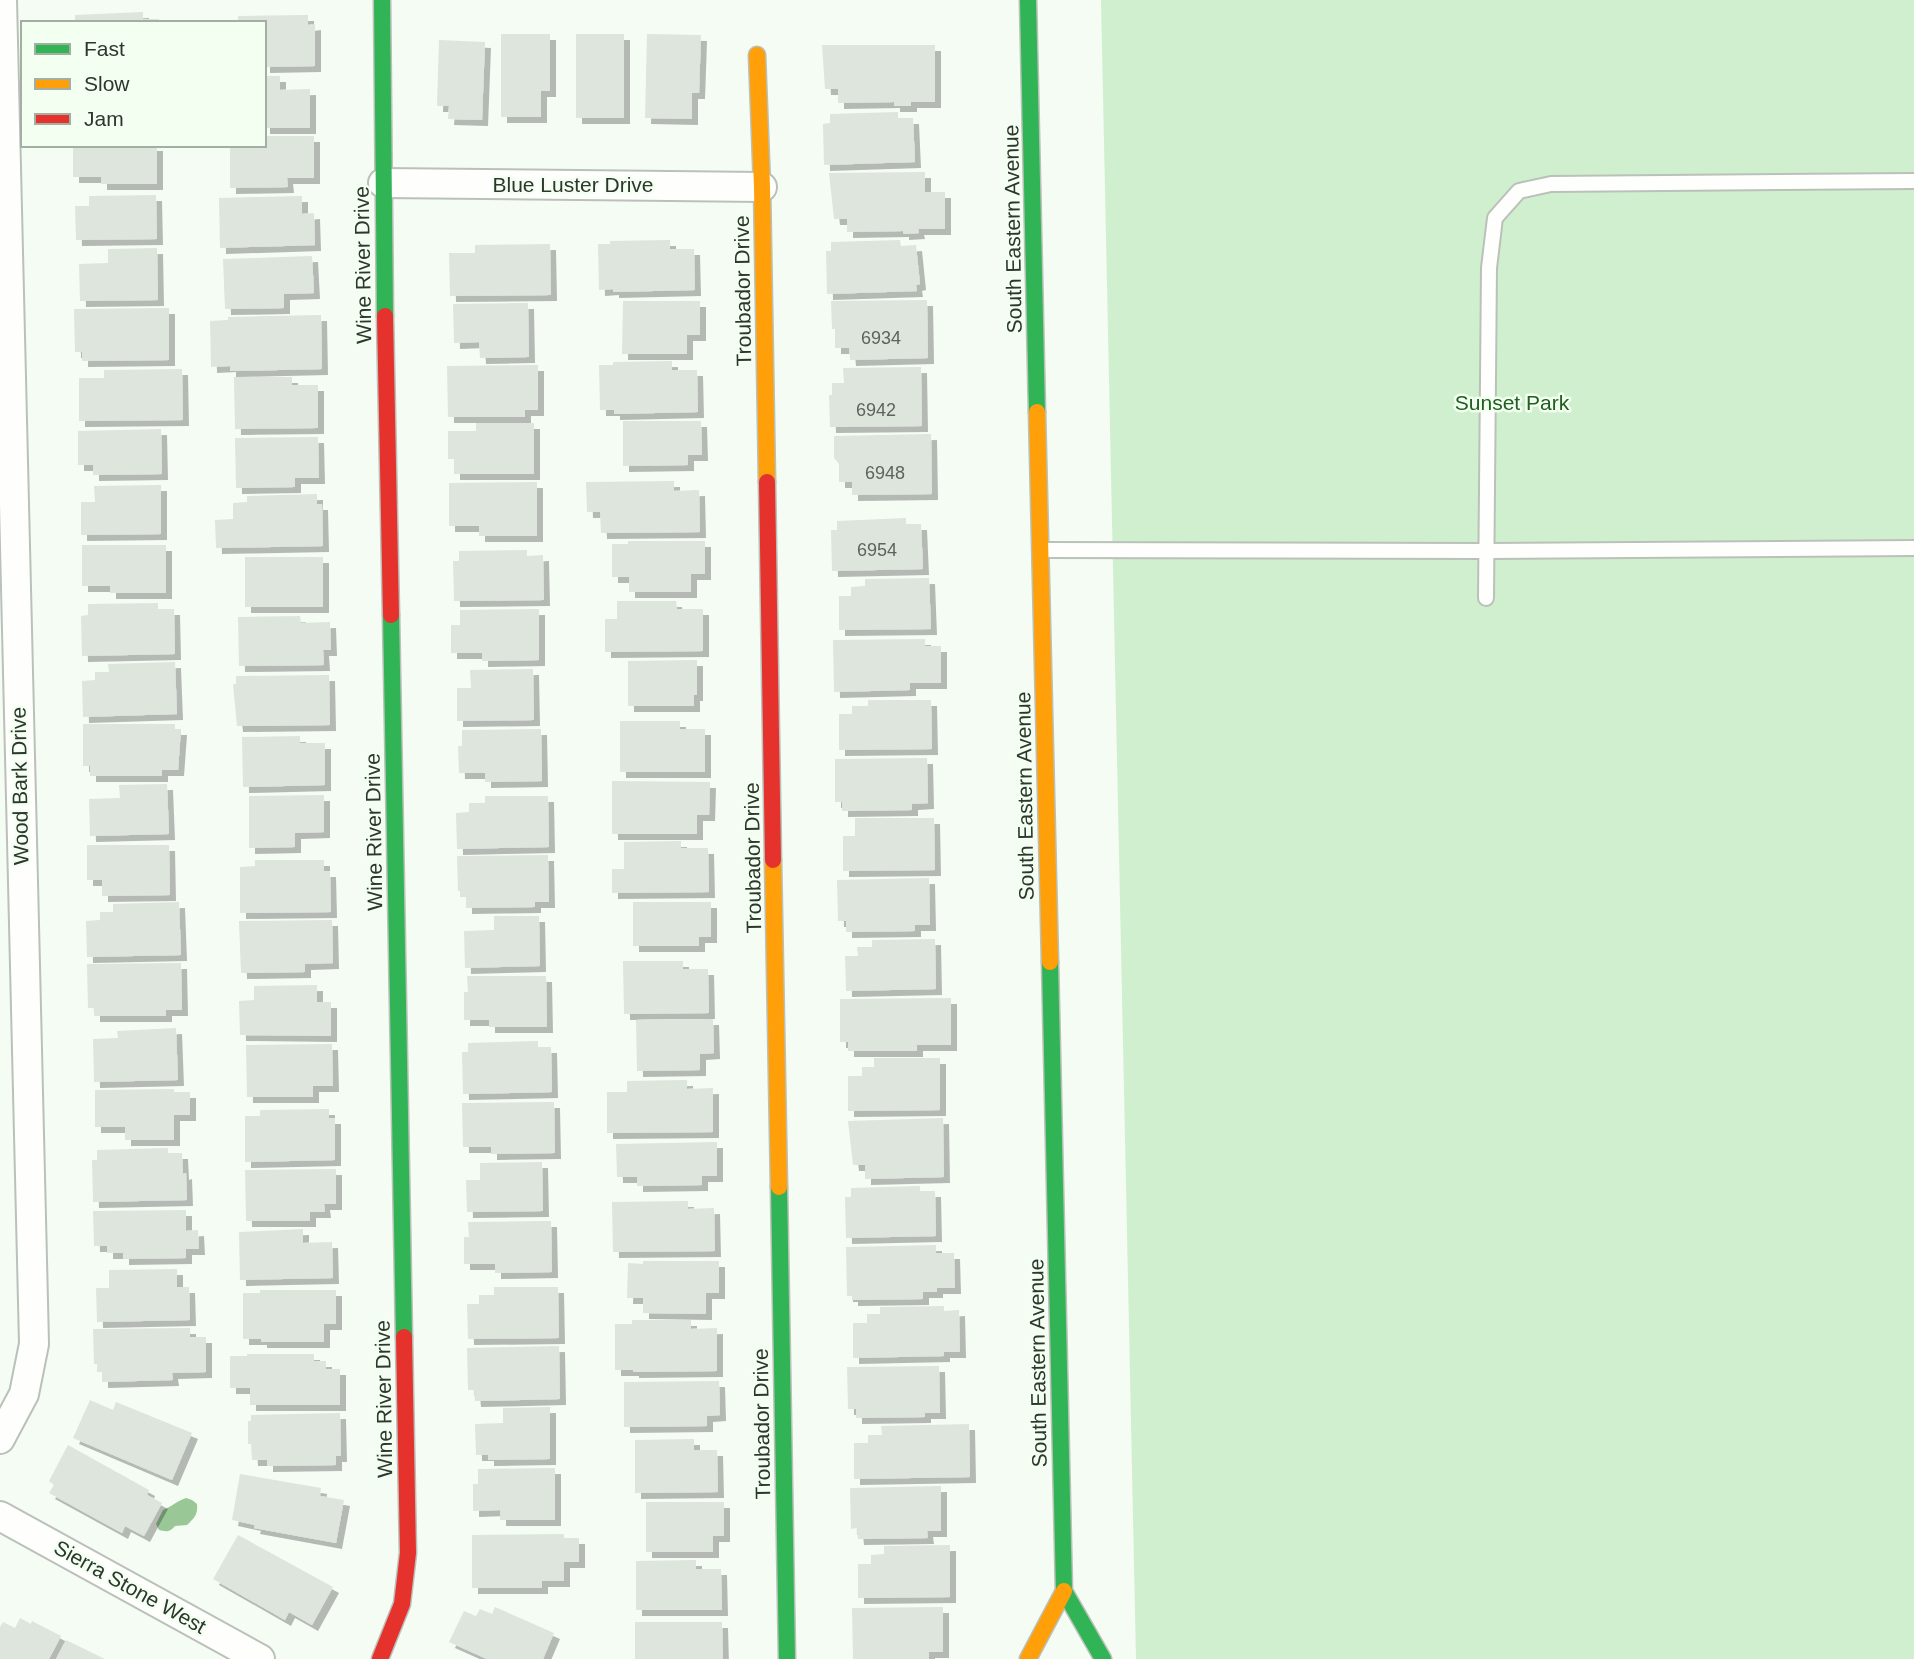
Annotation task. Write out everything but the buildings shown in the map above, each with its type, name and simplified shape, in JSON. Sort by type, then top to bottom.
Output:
[{"type":"street","name":"Wood Bark Drive","points":[[0,1439],[24,1394],[34,1345],[2,0]]},
{"type":"street","name":"Wine River Drive","points":[[380,1659],[401,1604],[408,1553],[382,0]]},
{"type":"street","name":"South Eastern Avenue","points":[[1028,0],[1064,1591],[1103,1659]]},
{"type":"street","name":"Troubador Drive","points":[[757,55],[762,187],[787,1659]]},
{"type":"street","name":"Blue Luster Drive","points":[[383,183],[762,187]]},
{"type":"street","name":"Sierra Stone West","points":[[0,1516],[260,1659]]},
{"type":"street","name":"South Eastern Avenue","points":[[1028,1659],[1064,1591]]},
{"type":"lane","points":[[1486,598],[1489,268],[1495,218],[1519,191],[1551,184],[1914,181]]},
{"type":"lane","points":[[1041,550],[1914,548]]},
{"type":"green space","name":"Sunset Park","points":[[1101,0],[1914,0],[1914,1659],[1136,1659]]},
{"type":"shaded area","points":[[186,1498],[197,1504],[194,1518],[187,1525],[175,1526],[168,1531],[159,1530],[156,1524],[163,1510]]},
{"type":"traffic: fast","points":[[382,0],[385,316]]},
{"type":"traffic: fast","points":[[1028,0],[1037,412]]},
{"type":"traffic: fast","points":[[391,615],[404,1337]]},
{"type":"traffic: fast","points":[[1050,962],[1064,1591],[1103,1659]]},
{"type":"traffic: fast","points":[[779,1187],[787,1659]]},
{"type":"traffic: slow","points":[[757,55],[767,482]]},
{"type":"traffic: slow","points":[[1037,412],[1050,962]]},
{"type":"traffic: slow","points":[[773,860],[779,1187]]},
{"type":"traffic: slow","points":[[1028,1659],[1064,1591]]},
{"type":"traffic: jam","points":[[385,316],[391,615]]},
{"type":"traffic: jam","points":[[767,482],[773,860]]},
{"type":"traffic: jam","points":[[380,1659],[402,1604],[408,1553],[404,1337]]}]
